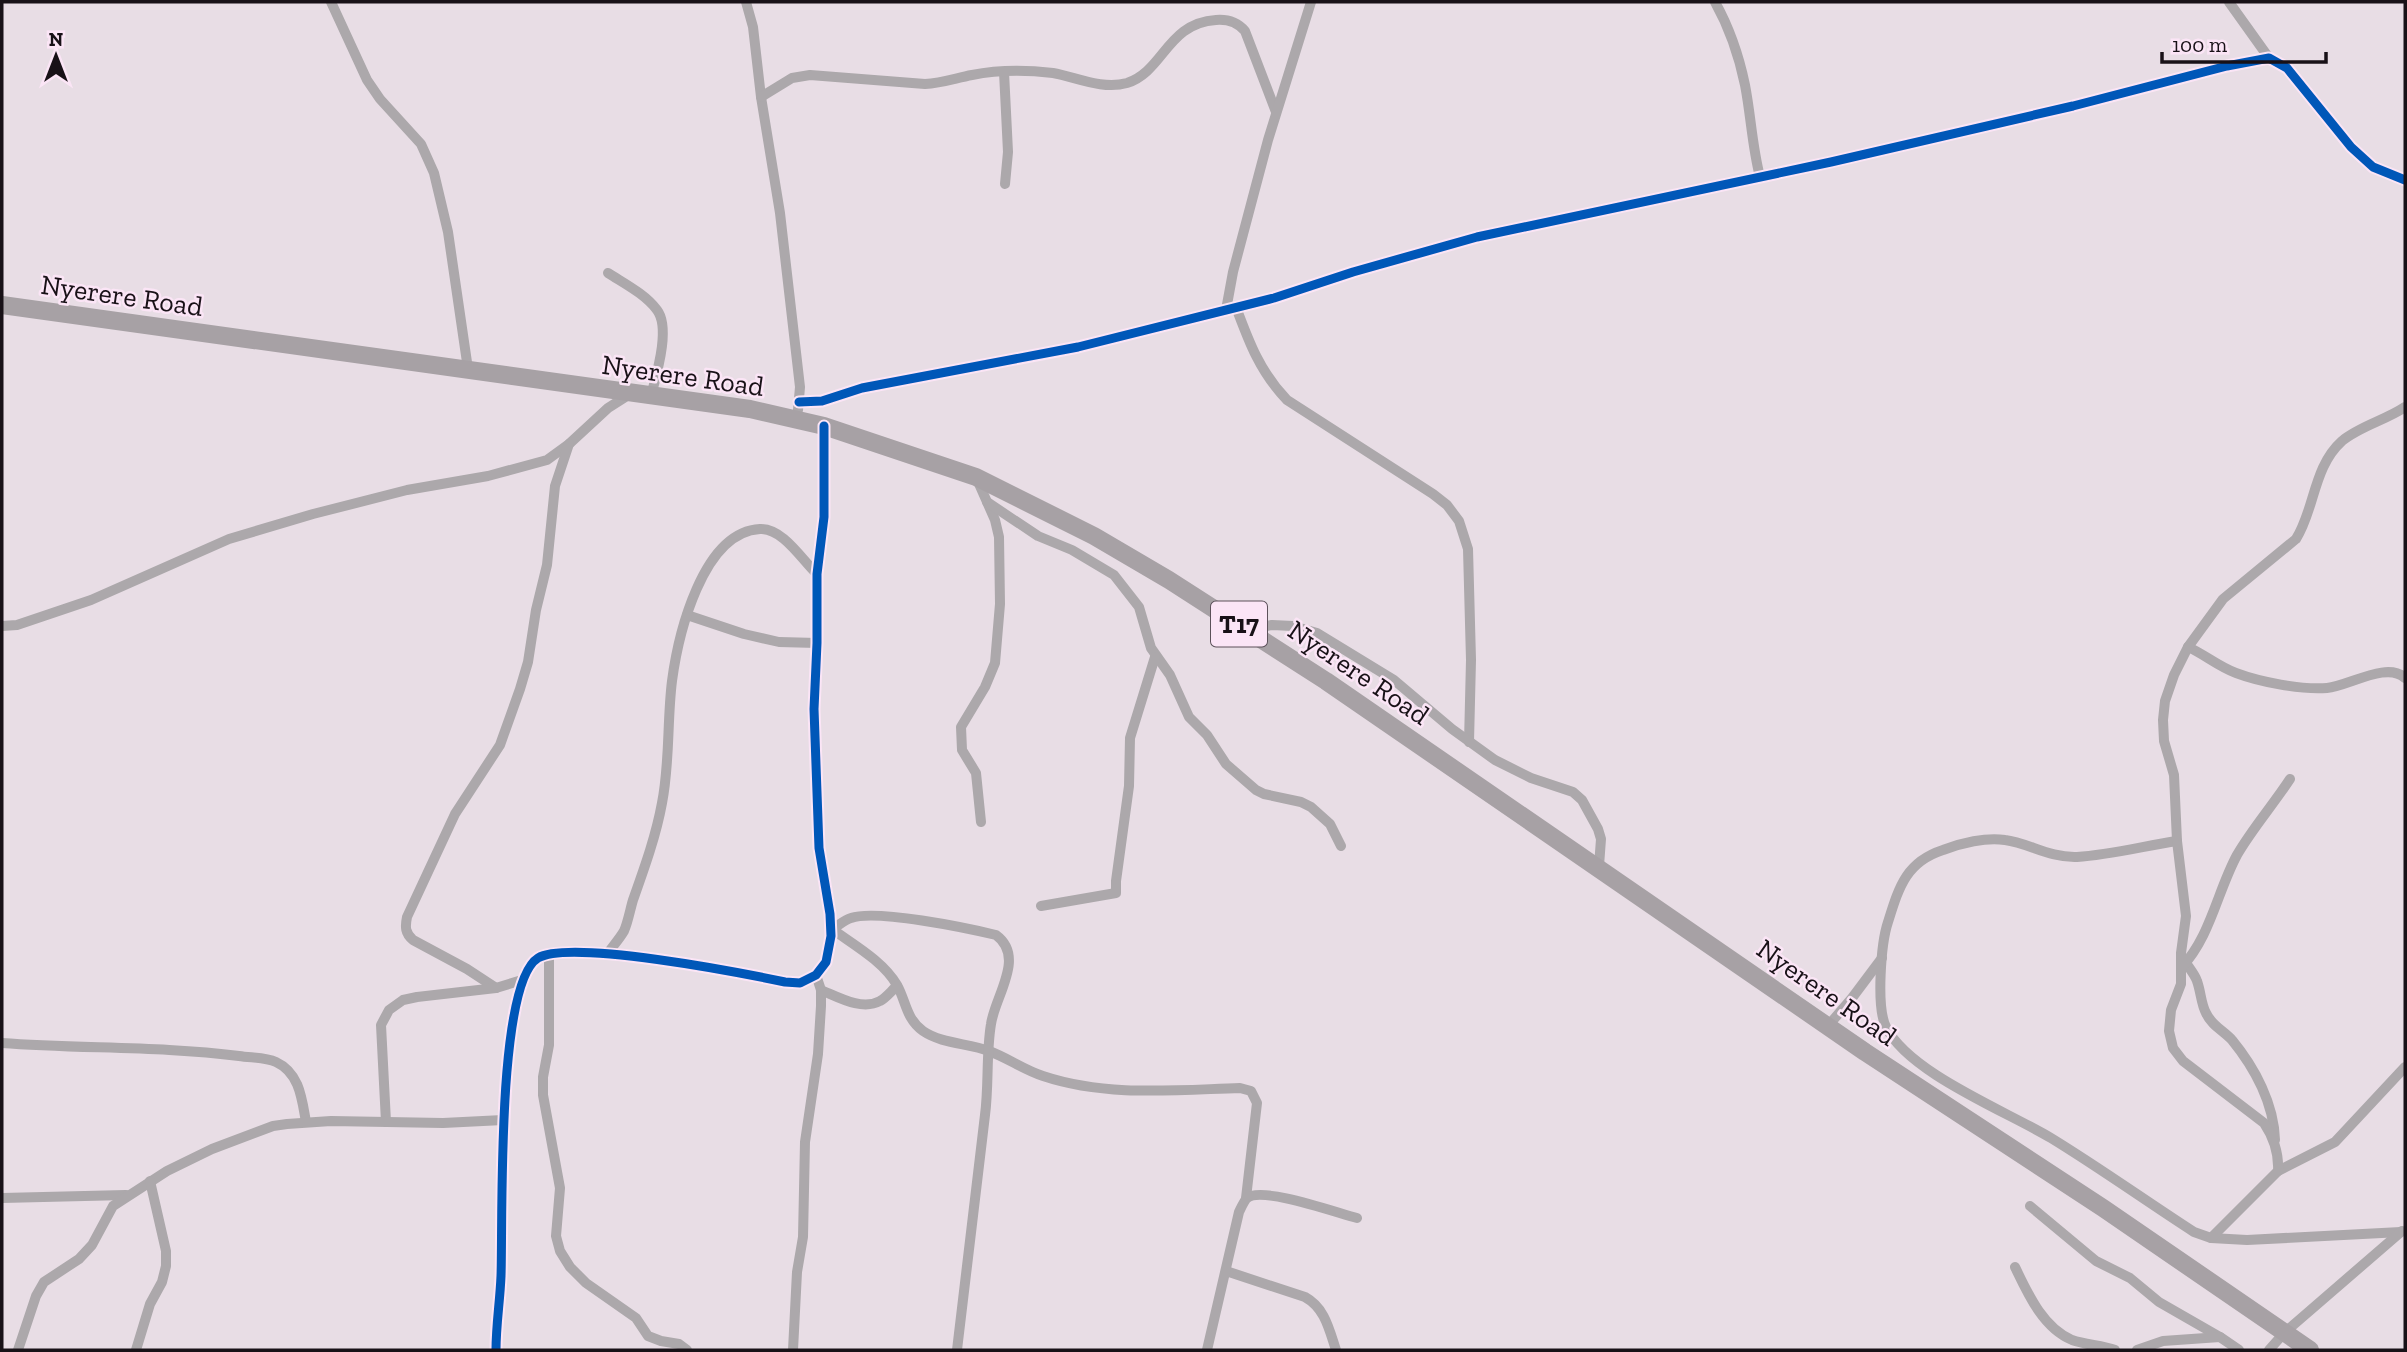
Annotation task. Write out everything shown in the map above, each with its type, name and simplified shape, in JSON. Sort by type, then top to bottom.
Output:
[{"type":"main road","name":"Nyerere Road","points":[[2,304],[69,316],[468,369],[629,394],[750,409],[798,411],[824,426],[976,477],[1094,536],[1249,630],[1598,866],[1828,1026],[2104,1208],[2310,1350]]},
{"type":"street","points":[[331,2],[367,80],[380,99],[421,144],[435,173],[448,232],[468,369]]},
{"type":"street","points":[[746,2],[753,27],[761,97],[780,213],[800,387],[798,411],[862,388],[1078,346],[1274,298],[1353,272],[1478,237],[1760,177],[2073,106],[2227,66],[2269,58]]},
{"type":"street","points":[[1311,2],[1276,113],[1233,272],[1231,308],[1257,361],[1272,384],[1287,400],[1433,494],[1447,505],[1459,521],[1469,560],[1469,742]]},
{"type":"street","points":[[1715,2],[1727,24],[1744,84],[1751,139],[1760,177]]},
{"type":"street","points":[[2229,2],[2269,58],[2287,68],[2358,154],[2373,167],[2405,180]]},
{"type":"street","points":[[761,97],[792,78],[810,75],[925,84],[1004,72],[1052,73],[1103,84],[1126,83],[1144,73],[1183,31],[1204,21],[1222,20],[1239,24],[1245,31],[1276,113]]},
{"type":"street","points":[[1004,72],[1008,152],[1005,184]]},
{"type":"street","points":[[608,273],[650,302],[662,320],[661,349],[651,396]]},
{"type":"street","points":[[2,626],[17,625],[90,600],[229,539],[407,490],[488,476],[547,460],[608,408],[629,394]]},
{"type":"street","points":[[2275,1146],[2264,1123],[2197,1073],[2173,1048],[2169,1031],[2171,1010],[2181,984],[2186,916],[2177,841],[2174,775],[2164,741],[2162,720],[2165,701],[2188,647],[2223,599],[2296,539],[2304,527],[2308,506],[2319,477],[2342,441],[2405,407]]},
{"type":"street","points":[[824,426],[824,517],[817,574],[814,709],[819,848],[832,929],[880,965],[897,986],[911,1019],[923,1031],[942,1039],[989,1051],[1040,1076],[1075,1085],[1113,1089],[1240,1088],[1251,1091],[1257,1103],[1246,1198],[1239,1213],[1207,1350]]},
{"type":"street","points":[[496,988],[413,940],[407,934],[405,926],[456,814],[500,745],[520,689],[528,663],[536,610],[547,565],[555,486],[569,444]]},
{"type":"street","points":[[976,477],[995,520],[999,537],[1000,604],[995,663],[985,687],[964,720],[961,738],[966,758],[975,768],[981,822]]},
{"type":"street","points":[[986,502],[1038,536],[1072,550],[1114,575],[1139,607],[1155,657],[1174,683],[1189,717],[1207,734],[1226,764],[1264,794],[1301,802],[1311,807],[1330,824],[1340,846]]},
{"type":"street","points":[[608,953],[625,929],[662,803],[672,681],[687,615],[705,572],[717,553],[730,540],[761,528],[784,539],[817,574]]},
{"type":"street","points":[[687,615],[744,634],[779,642],[817,643]]},
{"type":"street","points":[[1249,630],[1272,625],[1293,626],[1317,633],[1394,680],[1495,760],[1531,778],[1573,792],[1582,800],[1601,839],[1598,866]]},
{"type":"street","points":[[2188,647],[2235,673],[2299,688],[2329,688],[2381,672],[2401,674],[2405,678]]},
{"type":"street","points":[[1041,906],[1116,893],[1115,881],[1129,786],[1130,738],[1155,657]]},
{"type":"street","points":[[2184,965],[2206,930],[2236,857],[2290,779]]},
{"type":"street","points":[[2177,841],[2076,857],[2041,852],[2008,840],[1993,839],[1945,849],[1923,857],[1909,870],[1887,926],[1881,988],[1885,1025],[1902,1050],[1938,1076],[2050,1138],[2194,1232],[2211,1238],[2247,1240],[2403,1230]]},
{"type":"street","points":[[496,1350],[501,1276],[503,1120],[510,1048],[526,970],[532,963],[549,954],[608,953],[800,983],[817,975],[826,962],[831,936],[830,914]]},
{"type":"street","points":[[832,929],[850,918],[867,915],[964,928],[996,935],[1003,940],[1010,960],[993,1014],[985,1115],[957,1350]]},
{"type":"street","points":[[549,954],[549,1045],[543,1077],[543,1095],[560,1188],[556,1236],[560,1251],[570,1267],[586,1283],[636,1318],[648,1336],[679,1344],[687,1350]]},
{"type":"street","points":[[1828,1026],[1853,998],[1882,958]]},
{"type":"street","points":[[2184,965],[2197,978],[2205,1012],[2246,1059],[2267,1098],[2273,1117],[2278,1171]]},
{"type":"street","points":[[793,1350],[797,1272],[803,1237],[805,1142],[818,1054],[821,990],[817,975]]},
{"type":"street","points":[[386,1122],[381,1025],[389,1010],[403,1000],[496,988],[522,980]]},
{"type":"street","points":[[821,990],[851,1002],[867,1004],[880,1001],[897,986]]},
{"type":"street","points":[[2,1043],[262,1058],[276,1062],[294,1078],[300,1092],[306,1122]]},
{"type":"street","points":[[2211,1238],[2278,1171],[2335,1142],[2405,1067]]},
{"type":"street","points":[[18,1350],[36,1296],[44,1282],[86,1252],[113,1206],[150,1181],[212,1149],[274,1126],[306,1122],[443,1123],[503,1120]]},
{"type":"street","points":[[136,1350],[150,1304],[162,1282],[166,1266],[166,1251],[150,1181]]},
{"type":"street","points":[[1246,1198],[1256,1194],[1276,1196],[1357,1218]]},
{"type":"street","points":[[2,1198],[126,1195]]},
{"type":"street","points":[[2030,1206],[2096,1261],[2130,1278],[2159,1302],[2239,1350]]},
{"type":"street","points":[[2269,1350],[2284,1333],[2403,1230]]},
{"type":"street","points":[[2015,1267],[2036,1306],[2055,1329],[2074,1341],[2115,1350]]},
{"type":"street","points":[[1226,1271],[1305,1297],[1315,1303],[1326,1319],[1336,1350]]},
{"type":"street","points":[[2137,1350],[2163,1341],[2220,1337]]},
{"type":"cycle path","points":[[799,402],[822,401],[862,388],[1078,347],[1274,298],[1353,272],[1477,237],[1831,162],[2269,58],[2287,68],[2351,147],[2373,167],[2405,180]]},
{"type":"cycle path","points":[[496,1350],[508,1056],[524,977],[538,958],[556,953],[619,955],[800,983],[816,975],[826,962],[831,936],[830,914],[819,848],[814,709],[817,574],[824,517],[824,426]]}]
